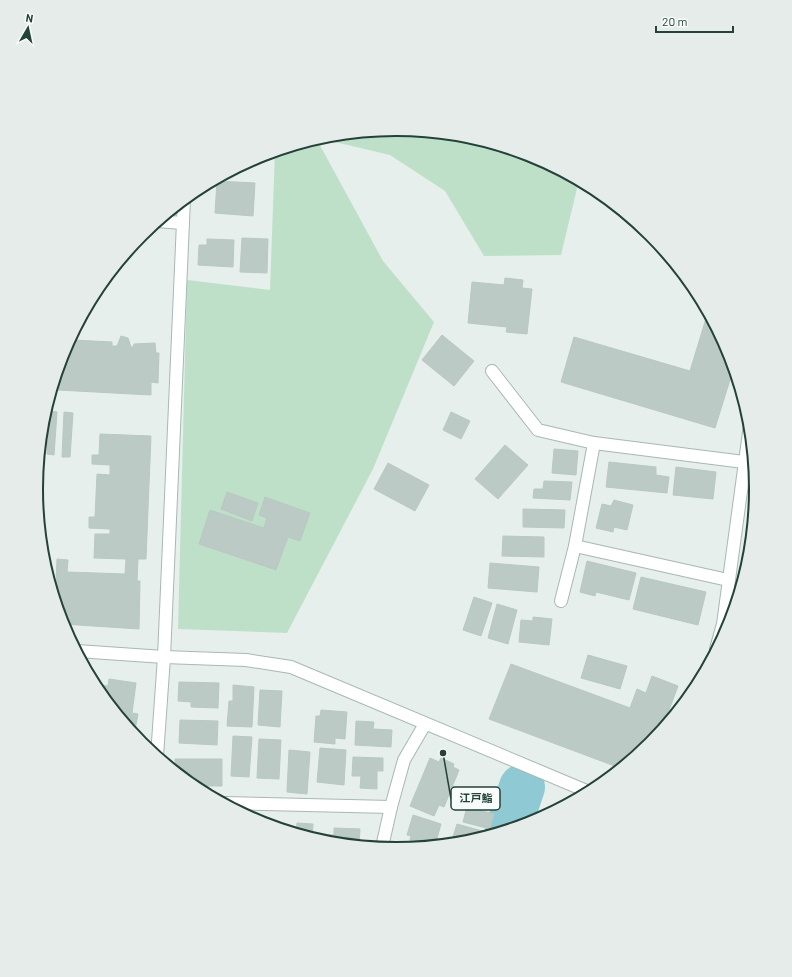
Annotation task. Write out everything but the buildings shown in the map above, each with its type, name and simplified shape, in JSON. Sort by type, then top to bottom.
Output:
[{"type":"street","points":[[158,749],[164,657],[184,206]]},
{"type":"street","points":[[165,222],[183,223]]},
{"type":"street","points":[[492,371],[538,430],[594,443],[744,462]]},
{"type":"street","points":[[561,601],[576,546],[594,443]]},
{"type":"street","points":[[723,620],[746,447]]},
{"type":"street","points":[[576,546],[728,580]]},
{"type":"street","points":[[83,651],[164,657],[246,660],[292,667],[581,789]]},
{"type":"street","points":[[383,841],[404,760],[425,724]]},
{"type":"street","points":[[237,803],[391,807]]},
{"type":"green space","points":[[373,136],[419,136],[465,142],[509,154],[531,162],[572,183],[577,186],[561,255],[484,256],[445,191],[390,155],[332,141]]},
{"type":"green space","points":[[319,144],[383,261],[434,322],[373,469],[287,633],[178,629],[187,280],[270,290],[275,157]]},
{"type":"waterway","points":[[510,823],[522,787]]},
{"type":"place","name":"江戸鮨","points":[[443,753]]}]
